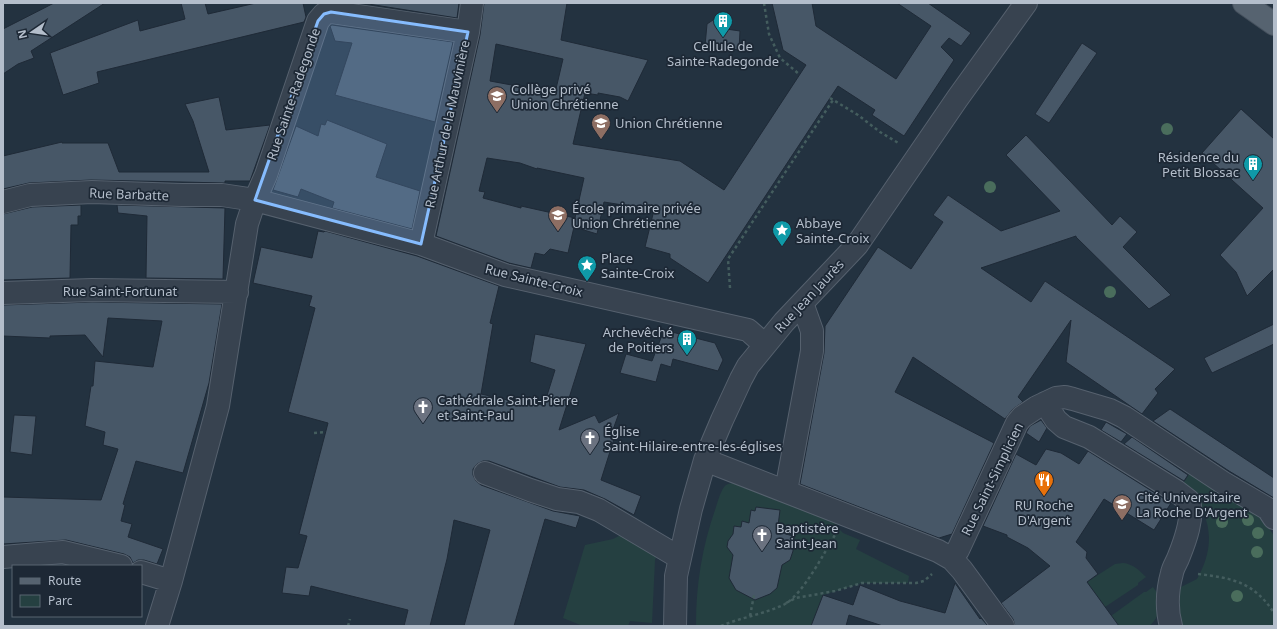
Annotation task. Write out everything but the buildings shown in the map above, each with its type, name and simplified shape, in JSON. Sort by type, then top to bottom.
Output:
[{"type":"main road","points":[[1244,3],[1274,24]]},
{"type":"street","name":"Rue Arthur de la Mauvinière","points":[[421,244],[468,32],[472,3]]},
{"type":"street","name":"Rue Jean Jaurès","points":[[675,626],[676,576],[691,508],[705,460],[740,379],[765,344],[857,245],[1026,3]]},
{"type":"street","name":"Rue Sainte-Radegonde","points":[[255,200],[266,174],[318,21],[324,14],[331,12],[468,32]]},
{"type":"street","name":"Rue Barbatte","points":[[3,202],[30,195],[92,192],[222,195],[255,200]]},
{"type":"street","name":"Rue Sainte-Croix","points":[[255,200],[421,244],[505,275],[748,330],[765,344]]},
{"type":"street","points":[[157,626],[171,581],[218,406],[247,224],[255,200]]},
{"type":"street","name":"Rue Saint-Fortunat","points":[[3,293],[92,290],[237,292]]},
{"type":"street","points":[[786,491],[812,351],[812,331],[802,303]]},
{"type":"street","name":"Rue Saint-Simplicien","points":[[952,559],[958,550],[1017,423],[1045,402],[1056,398],[1065,397],[1103,407],[1117,413],[1222,482],[1272,511]]},
{"type":"street","points":[[1045,402],[1056,420],[1064,427],[1089,437],[1118,454],[1189,501],[1190,517],[1179,557],[1172,573],[1167,597],[1167,612],[1170,626]]},
{"type":"street","points":[[705,460],[938,551],[952,559],[962,570],[1003,626]]},
{"type":"street","points":[[485,473],[557,499],[579,502],[599,510],[680,558]]},
{"type":"street","points":[[3,557],[63,552],[118,565]]},
{"type":"street","points":[[142,572],[171,581]]},
{"type":"path","points":[[764,3],[769,34],[780,58],[799,74]]},
{"type":"path","points":[[730,288],[728,259],[832,99],[898,143],[922,151]]},
{"type":"path","points":[[314,433],[326,432]]},
{"type":"path","points":[[786,603],[804,586],[839,529]]},
{"type":"path","points":[[721,626],[767,612],[796,598],[862,583],[916,583],[924,581],[941,566],[952,559]]},
{"type":"path","points":[[1198,574],[1225,578],[1239,582],[1258,593],[1274,613]]},
{"type":"path","points":[[750,616],[754,595]]},
{"type":"path","points":[[348,626],[350,619]]},
{"type":"highlighted area","points":[[331,12],[468,32],[421,244],[255,200],[318,21],[324,14]]},
{"type":"green space","points":[[1191,471],[1261,516],[1274,536],[1274,626],[1177,626],[1177,589],[1197,579],[1202,570],[1208,551],[1209,542],[1207,523],[1198,501],[1181,487]]},
{"type":"green space","points":[[738,482],[837,522],[839,529],[843,533],[860,540],[856,549],[909,576],[908,583],[862,583],[823,595],[811,626],[696,626],[697,595],[701,566],[711,522],[724,487],[728,484]]},
{"type":"green space","points":[[625,533],[658,551],[655,560],[652,623],[630,621],[628,626],[583,626],[563,618],[585,545],[613,539]]},
{"type":"green space","points":[[1123,563],[1133,566],[1146,577],[1138,583],[1138,585],[1105,607],[1087,582],[1115,564]]},
{"type":"green space","points":[[1153,587],[1160,600],[1157,617],[1155,620],[1149,626],[1119,626],[1111,616]]},
{"type":"place","name":"Cellule de Sainte-Radegonde","points":[[723,38]]},
{"type":"place","name":"Collège privé Union Chrétienne","points":[[497,113]]},
{"type":"place","name":"Union Chrétienne","points":[[601,140]]},
{"type":"place","name":"Résidence du Petit Blossac","points":[[1253,181]]},
{"type":"place","name":"École primaire privée Union Chrétienne","points":[[558,232]]},
{"type":"place","name":"Abbaye Sainte-Croix","points":[[782,247]]},
{"type":"place","name":"Place Sainte-Croix","points":[[587,282]]},
{"type":"place","name":"Archevêché de Poitiers","points":[[687,356]]},
{"type":"place","name":"Cathédrale Saint-Pierre et Saint-Paul","points":[[423,424]]},
{"type":"place","name":"Église Saint-Hilaire-entre-les-églises","points":[[590,455]]},
{"type":"place","name":"RU Roche D'Argent","points":[[1044,497]]},
{"type":"place","name":"Cité Universitaire La Roche D'Argent","points":[[1122,521]]},
{"type":"place","name":"Baptistère Saint-Jean","points":[[762,552]]}]
